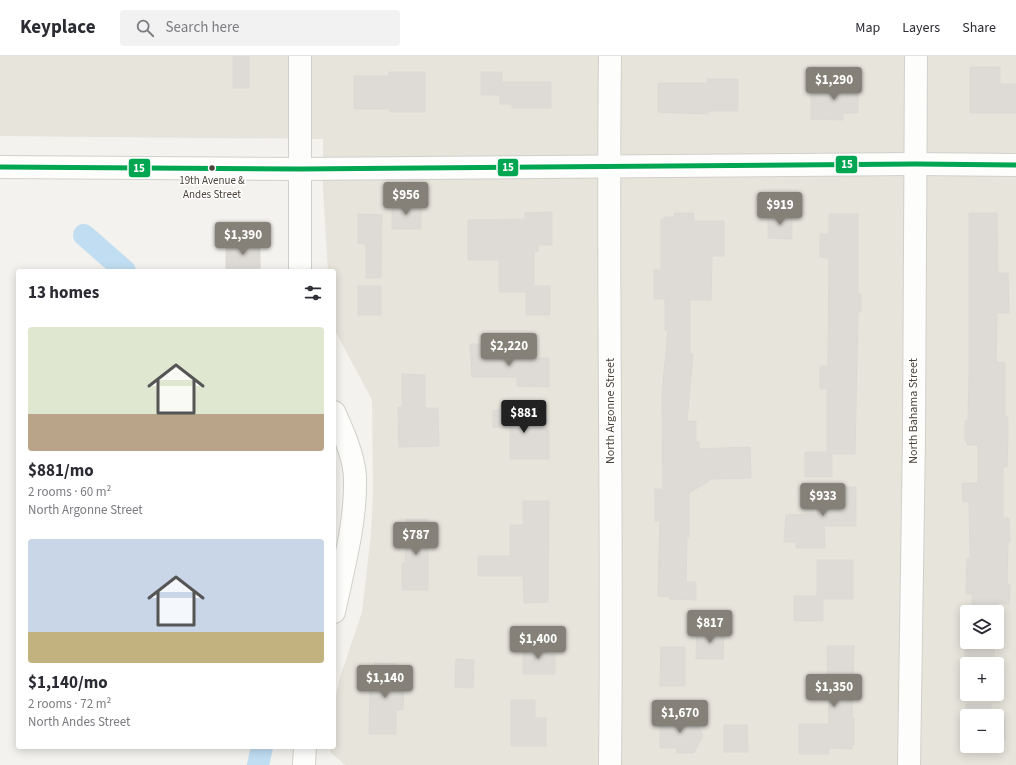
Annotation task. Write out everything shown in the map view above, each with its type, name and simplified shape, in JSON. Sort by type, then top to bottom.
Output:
[{"type":"street","points":[[300,56],[300,269]]},
{"type":"street","name":"North Argonne Street","points":[[610,56],[608,167],[612,618],[610,765]]},
{"type":"street","name":"North Bahama Street","points":[[909,765],[914,438],[916,56]]},
{"type":"street","points":[[0,167],[300,170],[915,164],[1016,165]]},
{"type":"street","points":[[336,416],[343,432],[355,478],[348,544],[336,602]]},
{"type":"street","points":[[304,765],[305,749]]},
{"type":"shaded area","points":[[0,56],[1016,56],[1016,765],[345,765],[330,752],[330,749],[336,749],[336,695],[340,677],[362,612],[371,533],[373,492],[372,400],[336,333],[336,269],[328,269],[323,190],[323,139],[0,136]]},
{"type":"building","points":[[233,56],[249,56],[249,88],[233,88]]},
{"type":"building","points":[[970,67],[1000,67],[1000,84],[1016,84],[1016,113],[970,113]]},
{"type":"building","points":[[389,72],[425,72],[425,112],[390,112],[390,109],[354,109],[354,76],[389,76]]},
{"type":"building","points":[[481,72],[502,72],[502,82],[551,82],[551,108],[512,108],[512,104],[500,104],[500,95],[481,95]]},
{"type":"building","points":[[707,79],[738,79],[738,111],[708,111],[708,114],[658,112],[658,83],[707,83]]},
{"type":"building","points":[[811,84],[858,84],[858,113],[843,113],[843,120],[811,119]]},
{"type":"building","points":[[392,204],[421,204],[421,229],[392,229]]},
{"type":"building","points":[[552,212],[552,245],[538,245],[538,251],[534,252],[534,286],[550,286],[550,315],[526,315],[526,292],[499,292],[499,260],[468,260],[468,220],[525,219],[525,213]]},
{"type":"building","points":[[674,213],[694,213],[694,221],[724,221],[724,256],[712,256],[711,300],[690,300],[690,354],[693,354],[687,421],[696,421],[696,442],[699,442],[699,449],[750,447],[751,478],[712,479],[689,493],[689,537],[687,537],[686,582],[696,582],[696,600],[670,599],[670,597],[658,596],[660,521],[655,521],[655,489],[663,489],[662,394],[668,330],[665,330],[665,299],[654,299],[654,270],[661,270],[661,219],[664,219],[664,217],[674,217]]},
{"type":"building","points":[[768,213],[792,213],[792,239],[768,238]]},
{"type":"building","points":[[969,213],[997,213],[998,273],[1008,273],[1009,313],[997,313],[996,362],[1005,363],[1005,417],[1008,417],[1007,467],[1003,467],[1003,518],[1009,518],[1010,542],[1008,543],[1007,584],[1010,584],[1009,604],[998,603],[998,605],[972,605],[972,594],[966,594],[967,558],[970,558],[969,502],[963,502],[962,483],[978,483],[978,445],[967,445],[967,441],[965,441],[965,421],[968,421]]},
{"type":"building","points":[[358,214],[382,215],[381,278],[366,278],[366,244],[358,243]]},
{"type":"building","points":[[829,214],[858,214],[858,294],[861,294],[861,312],[858,312],[855,454],[832,454],[832,477],[805,477],[805,452],[827,452],[827,389],[820,389],[820,366],[828,366],[829,258],[820,257],[820,234],[829,234]]},
{"type":"building","points":[[226,241],[260,241],[260,269],[226,269]]},
{"type":"building","points":[[358,286],[381,286],[381,315],[358,315]]},
{"type":"building","points":[[470,344],[496,344],[496,358],[549,358],[549,387],[517,386],[517,377],[472,377]]},
{"type":"building","points":[[402,374],[425,375],[425,408],[438,408],[439,446],[399,447],[398,407],[402,407]]},
{"type":"building","points":[[493,410],[525,410],[525,419],[547,419],[547,430],[549,430],[549,459],[510,459],[510,427],[493,427]]},
{"type":"building","points":[[817,487],[856,487],[856,526],[824,526],[825,548],[796,548],[796,542],[784,542],[786,515],[817,514]]},
{"type":"building","points":[[523,501],[549,501],[548,602],[524,603],[523,576],[478,576],[478,556],[510,556],[510,525],[523,525]]},
{"type":"building","points":[[406,519],[428,519],[428,590],[402,590],[402,563],[405,563]]},
{"type":"building","points":[[817,560],[853,560],[853,599],[823,599],[823,621],[794,621],[794,596],[817,596]]},
{"type":"building","points":[[697,628],[724,629],[723,659],[696,659]]},
{"type":"building","points":[[523,645],[547,645],[547,654],[555,654],[555,674],[523,674]]},
{"type":"building","points":[[827,646],[854,646],[852,718],[854,718],[854,745],[852,745],[852,749],[829,748],[829,754],[799,754],[799,724],[829,724]]},
{"type":"building","points":[[661,647],[685,647],[685,686],[660,686]]},
{"type":"building","points":[[965,649],[994,649],[994,657],[965,657]]},
{"type":"building","points":[[456,659],[474,660],[473,688],[455,687]]},
{"type":"building","points":[[375,663],[397,664],[397,681],[404,681],[403,710],[396,710],[396,734],[369,734],[370,681],[374,681]]},
{"type":"building","points":[[511,700],[535,700],[535,718],[546,718],[546,746],[511,746]]},
{"type":"building","points":[[966,704],[991,704],[991,709],[966,709]]},
{"type":"building","points":[[1004,715],[1005,739],[1004,739]]},
{"type":"building","points":[[660,718],[694,718],[703,735],[694,753],[677,753],[677,748],[660,748]]},
{"type":"building","points":[[724,725],[747,725],[748,752],[724,752]]},
{"type":"waterway","points":[[84,235],[123,269]]},
{"type":"waterway","points":[[258,765],[262,749]]},
{"type":"transit line","name":"15","points":[[0,167],[300,169],[915,164],[1016,165]]},
{"type":"place","name":"19th Avenue & Andes Street","points":[[212,168]]}]
